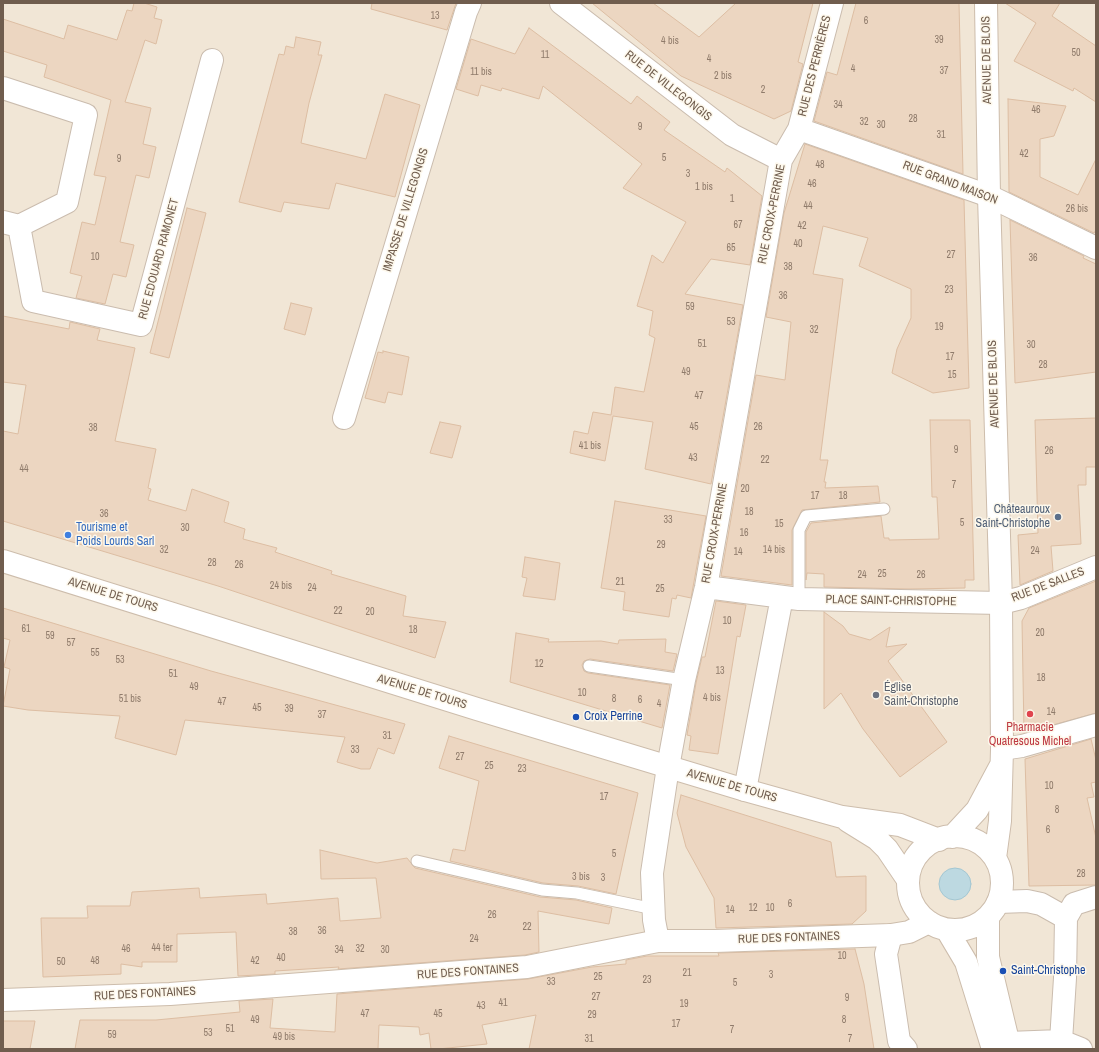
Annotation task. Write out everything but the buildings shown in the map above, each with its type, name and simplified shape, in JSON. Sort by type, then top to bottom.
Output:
[{"type":"street","name":"IMPASSE DE VILLEGONGIS","points":[[344,418],[466,12],[470,3]]},
{"type":"street","name":"RUE DE VILLEGONGIS","points":[[561,3],[732,135],[781,160]]},
{"type":"street","name":"RUE DES PERRIÈRES","points":[[799,129],[832,3]]},
{"type":"street","name":"AVENUE DE BLOIS","points":[[986,3],[989,196],[1001,603],[1002,756],[1000,821],[995,858]]},
{"type":"street","name":"RUE EDOUARD RAMONET","points":[[3,88],[86,115],[67,202],[11,224],[33,301],[141,325],[212,60]]},
{"type":"street","name":"RUE CROIX-PERRINE","points":[[658,941],[654,920],[652,873],[668,767],[684,680],[706,588],[781,160],[799,129]]},
{"type":"street","name":"RUE GRAND MAISON","points":[[799,129],[989,196],[1096,248]]},
{"type":"street","name":"AVENUE DE TOURS","points":[[3,561],[745,790],[842,817],[900,826],[946,838]]},
{"type":"street","name":"RUE DE SALLES","points":[[1001,603],[1021,598],[1096,567]]},
{"type":"street","name":"PLACE SAINT-CHRISTOPHE","points":[[706,588],[790,598],[1001,603]]},
{"type":"street","points":[[745,790],[790,598]]},
{"type":"street","points":[[1002,756],[1022,746],[1096,725]]},
{"type":"street","name":"AVENUE DE BLOIS","points":[[946,838],[977,810],[1002,756]]},
{"type":"street","name":"AVENUE DE TOURS","points":[[842,817],[882,844],[908,880]]},
{"type":"street","points":[[946,838],[977,842],[987,849],[995,858],[1000,869],[1002,891],[993,910],[988,957],[996,1046],[966,962],[938,926],[919,914],[913,904],[909,892],[908,880],[911,867],[918,856],[927,846],[946,838]]},
{"type":"street","points":[[1061,1041],[1065,978],[1066,918],[1074,904],[1096,897]]},
{"type":"street","points":[[938,926],[962,930],[976,925],[993,910],[1027,901],[1041,904],[1066,918]]},
{"type":"street","name":"RUE DES FONTAINES","points":[[3,1000],[170,994],[527,967],[658,941],[715,941],[891,935],[938,926]]},
{"type":"street","points":[[891,935],[886,954],[899,1041],[906,1049]]},
{"type":"street","points":[[996,1046],[1061,1041],[1081,1049]]},
{"type":"lane","points":[[790,598],[799,530],[806,516],[884,510]]},
{"type":"lane","points":[[589,666],[684,680]]},
{"type":"lane","points":[[417,862],[542,890],[577,893],[654,909]]},
{"type":"shaded area","points":[[3,3],[1096,3],[1096,1049],[3,1049]]},
{"type":"water","points":[[955,868],[966,873],[971,884],[966,895],[955,900],[944,895],[939,884],[944,873]]},
{"type":"place","name":"Châteauroux Saint-Christophe","points":[[1058,517]]},
{"type":"place","name":"Tourisme et Poids Lourds Sarl","points":[[68,535]]},
{"type":"place","name":"Église Saint-Christophe","points":[[876,695]]},
{"type":"place","name":"Pharmacie Quatresous Michel","points":[[1030,714]]},
{"type":"place","name":"Croix Perrine","points":[[576,717]]},
{"type":"place","name":"Saint-Christophe","points":[[1003,971]]}]
